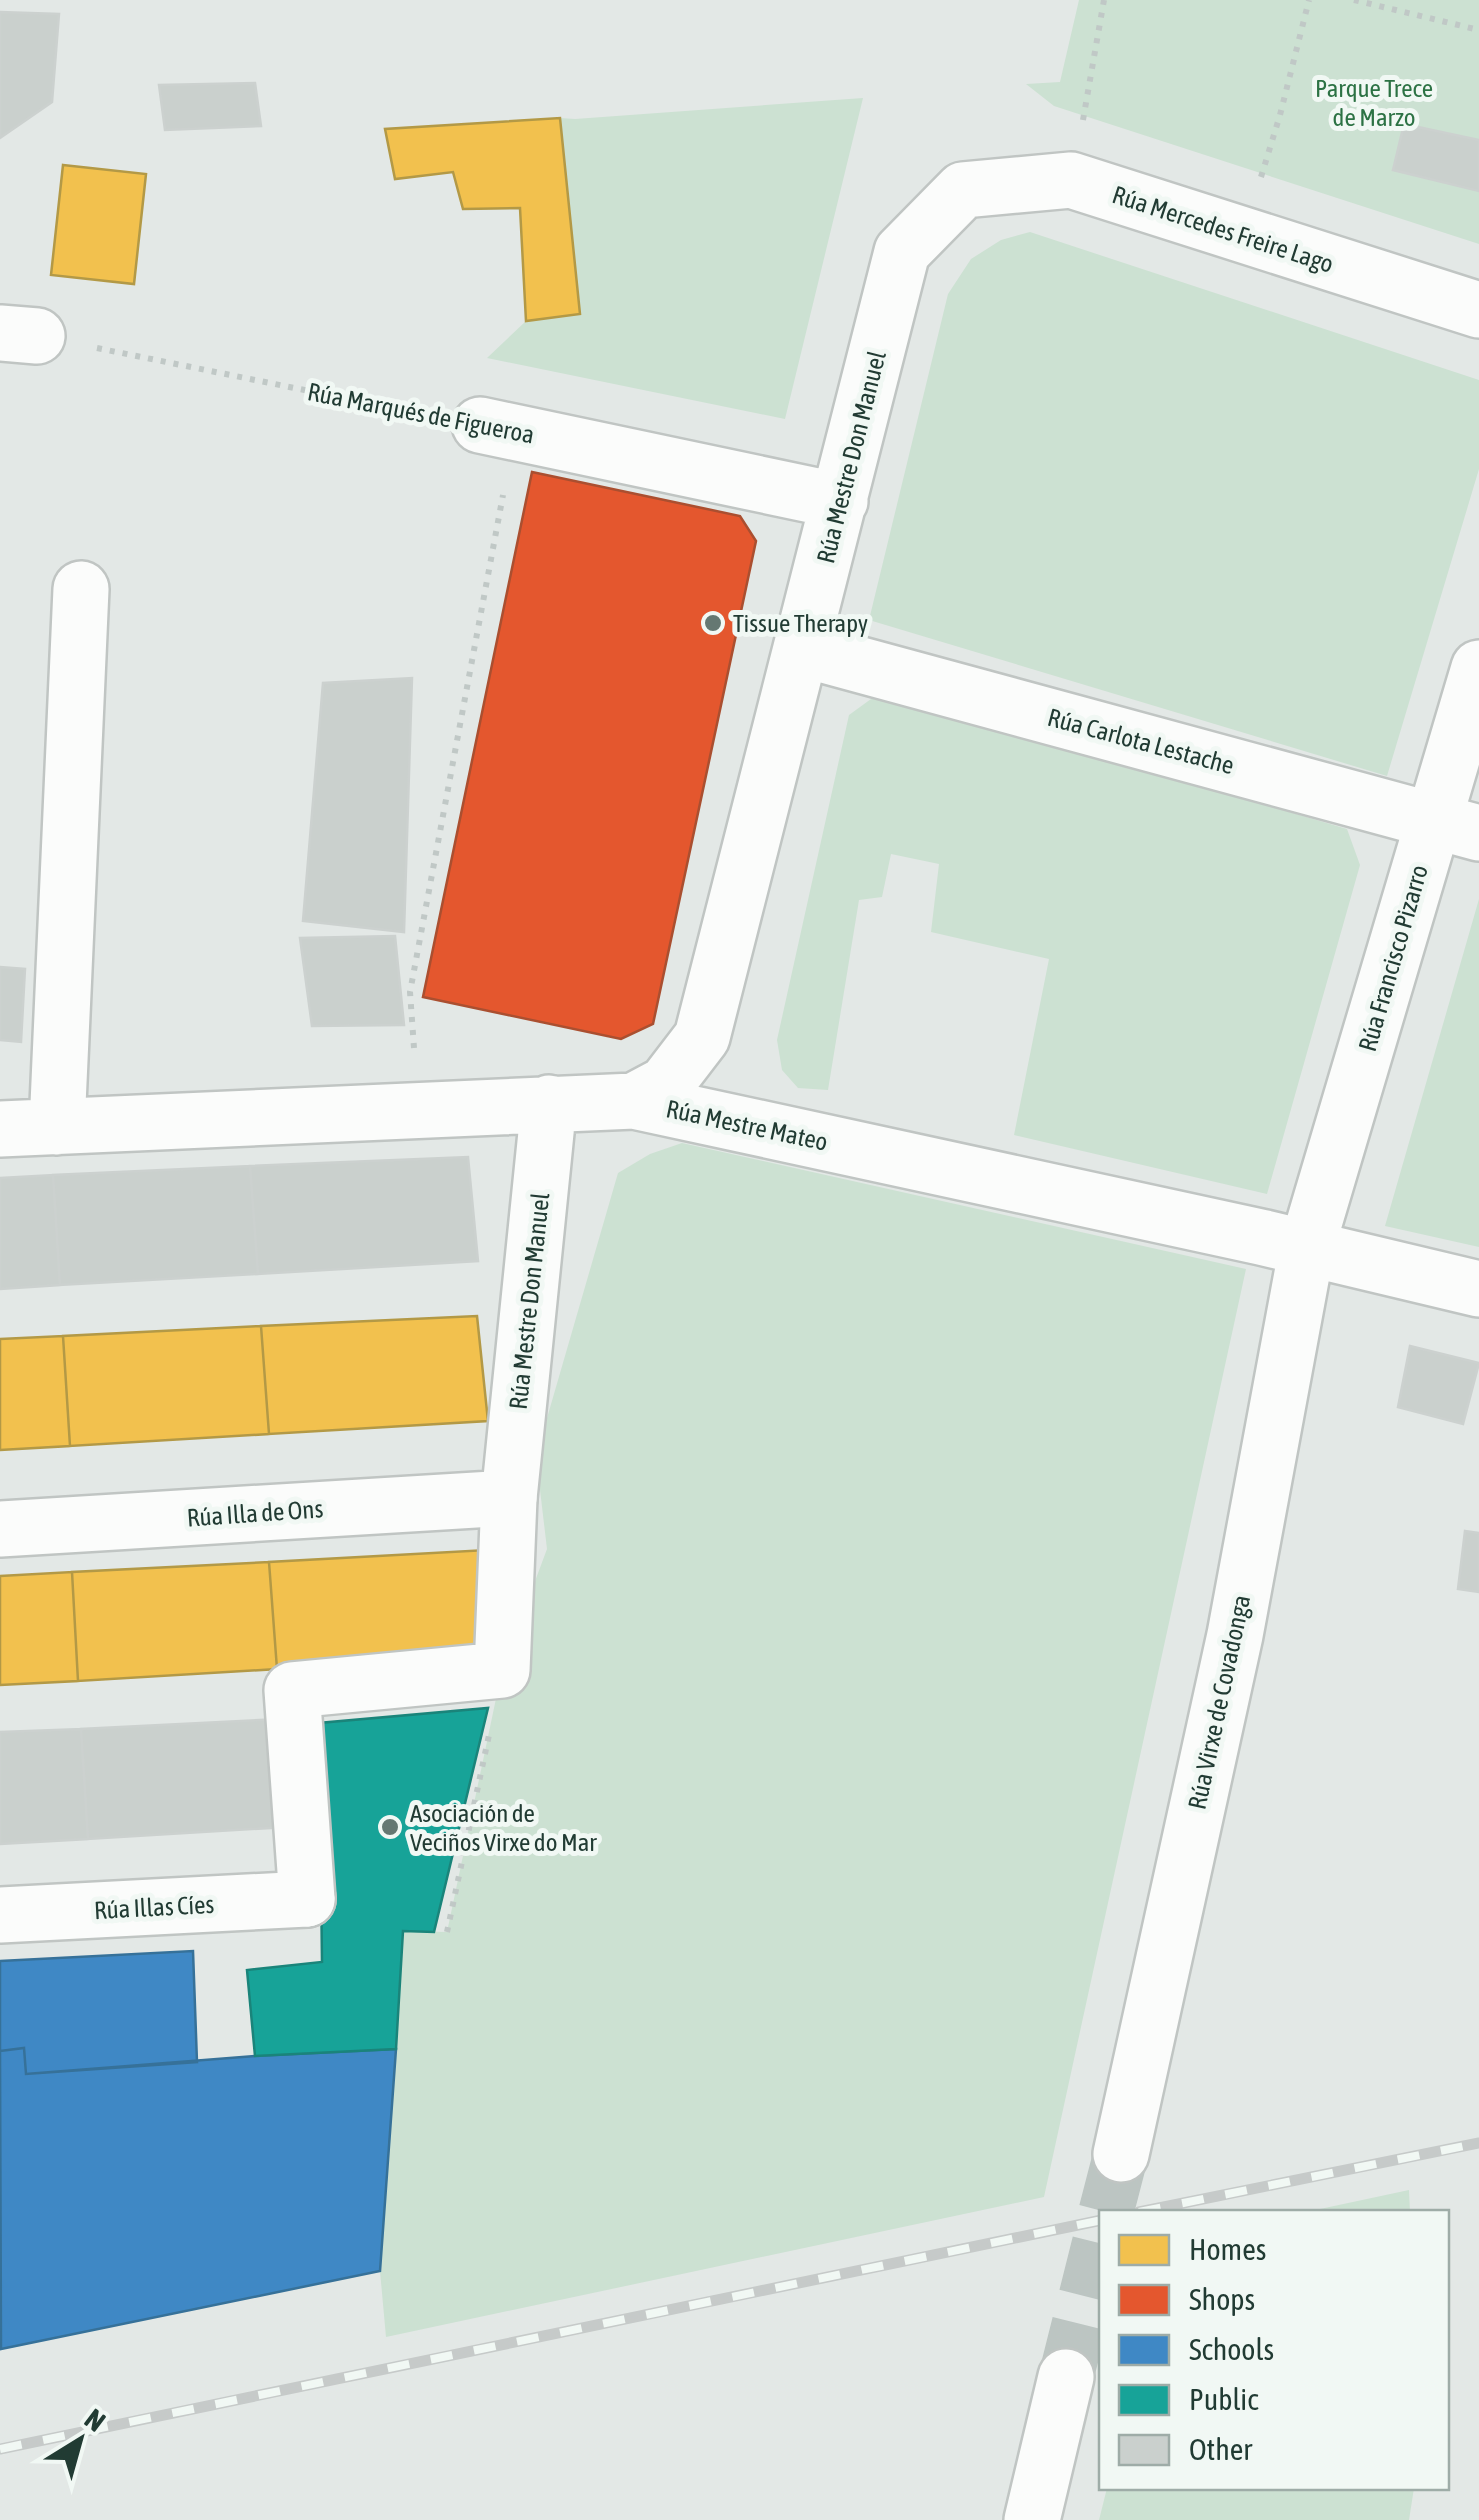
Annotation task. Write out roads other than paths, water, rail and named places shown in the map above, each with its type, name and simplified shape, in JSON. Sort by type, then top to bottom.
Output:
[{"type":"street","name":"Rúa Mercedes Freire Lago","points":[[963,190],[1071,180],[1479,310]]},
{"type":"street","name":"Rúa Mestre Don Manuel","points":[[634,1101],[666,1084],[702,1036],[902,252],[963,190]]},
{"type":"street","name":"Rúa Marqués de Figueroa","points":[[497,428],[840,502]]},
{"type":"street","points":[[57,1127],[80,589]]},
{"type":"street","name":"Rúa Carlota Lestache","points":[[802,649],[1456,827]]},
{"type":"street","name":"Rúa Francisco Pizarro","points":[[1306,1247],[1456,827],[1479,668]]},
{"type":"street","points":[[702,1036],[722,1093],[738,1123]]},
{"type":"street","name":"Rúa Mestre Mateo","points":[[0,1130],[634,1101],[1306,1247],[1479,1289]]},
{"type":"street","name":"Rúa Mestre Don Manuel","points":[[307,1899],[292,1690],[502,1670],[510,1498],[548,1103]]},
{"type":"street","name":"Rúa Virxe de Covadonga","points":[[1121,2154],[1234,1635],[1306,1247]]},
{"type":"street","name":"Rúa Illa de Ons","points":[[0,1529],[510,1498]]},
{"type":"street","name":"Rúa Illas Cíes","points":[[0,1915],[307,1899]]},
{"type":"street","points":[[1032,2520],[1066,2377]]},
{"type":"tunnel","points":[[1107,2210],[1121,2154]]},
{"type":"tunnel","points":[[1066,2377],[1099,2245]]},
{"type":"railway","points":[[1149,2210],[1479,2143]]},
{"type":"railway","points":[[0,2449],[1099,2221]]},
{"type":"place","name":"Tissue Therapy","points":[[713,623]]},
{"type":"place","name":"Asociación de Veciños Virxe do Mar","points":[[390,1827]]},
{"type":"park label","name":"Parque Trece de Marzo","points":[[1374,102]]}]
